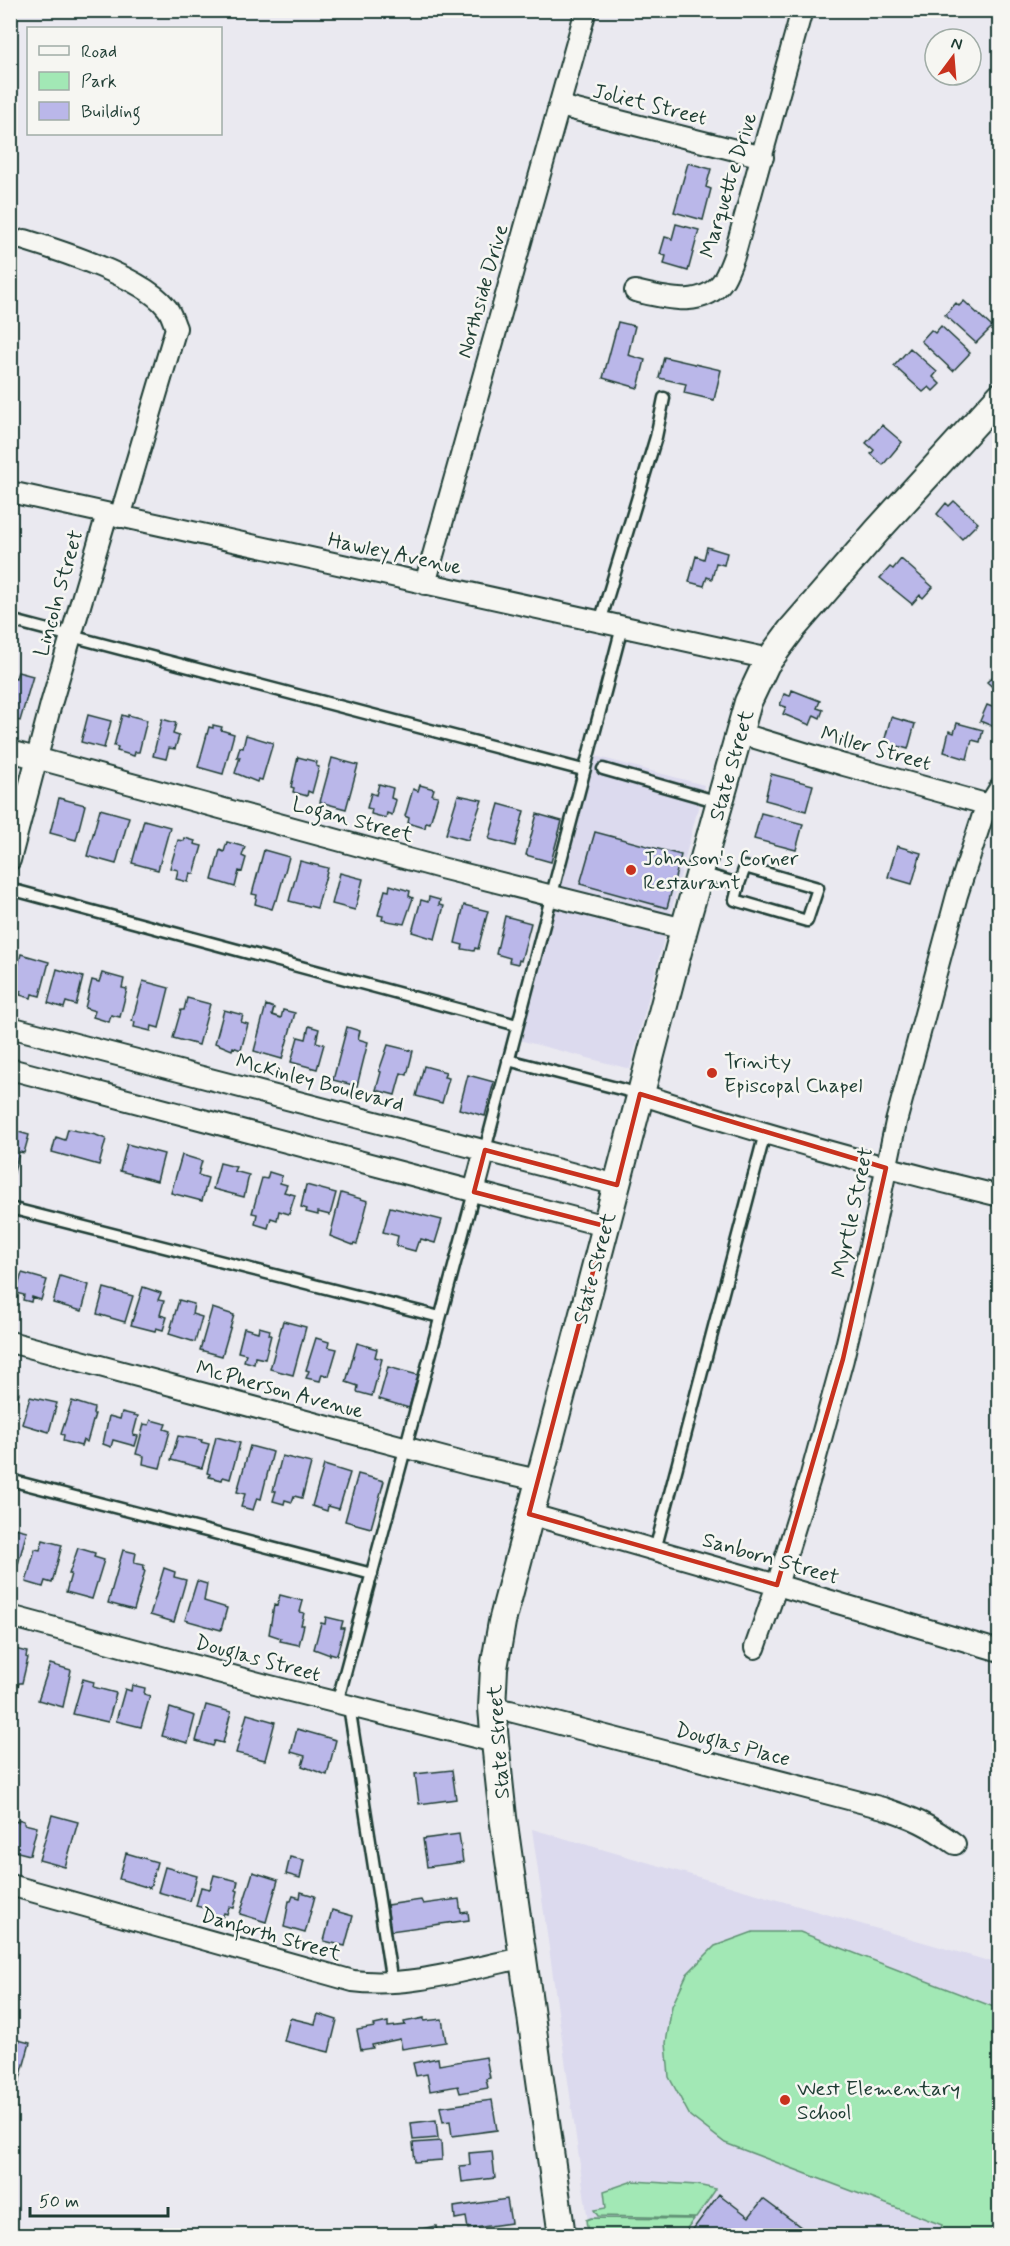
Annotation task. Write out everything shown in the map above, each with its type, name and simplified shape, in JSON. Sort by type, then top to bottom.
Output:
[{"type":"street","name":"Northside Drive","points":[[425,584],[585,10]]},
{"type":"street","name":"Marquette Drive","points":[[635,291],[688,300],[708,295],[723,280],[734,256],[763,157],[802,10]]},
{"type":"street","name":"Joliet Street","points":[[560,106],[763,157]]},
{"type":"street","name":"Lincoln Street","points":[[10,860],[70,636],[176,328],[166,307],[134,283],[84,260],[26,240]]},
{"type":"street","name":"State Street","points":[[562,2235],[522,1958],[495,1742],[492,1708],[494,1668],[502,1622],[684,929],[748,702],[770,659],[792,629],[869,539],[999,396]]},
{"type":"street","name":"Hawley Avenue","points":[[10,492],[770,659]]},
{"type":"street","name":"Miller Street","points":[[739,733],[994,807]]},
{"type":"street","name":"Logan Street","points":[[10,751],[550,896],[684,929]]},
{"type":"street","name":"Myrtle Street","points":[[755,1648],[811,1475],[843,1359],[896,1122],[957,895],[975,835],[994,807],[999,788]]},
{"type":"street","name":"McKinley Boulevard","points":[[10,1026],[617,1185]]},
{"type":"street","points":[[10,1069],[605,1226]]},
{"type":"street","points":[[640,1094],[886,1168],[999,1196]]},
{"type":"street","points":[[474,1192],[485,1150]]},
{"type":"street","name":"McPherson Avenue","points":[[10,1342],[404,1447],[538,1480]]},
{"type":"street","name":"Sanborn Street","points":[[530,1514],[999,1650]]},
{"type":"street","name":"Douglas Street","points":[[10,1616],[495,1742]]},
{"type":"street","name":"Douglas Place","points":[[492,1708],[884,1808],[916,1819],[935,1829],[955,1844]]},
{"type":"street","name":"Danforth Street","points":[[10,1885],[352,1981],[392,1983],[522,1958]]},
{"type":"lane","points":[[600,622],[656,437],[664,398]]},
{"type":"lane","points":[[10,620],[584,770]]},
{"type":"lane","points":[[485,1150],[622,627]]},
{"type":"lane","points":[[603,769],[719,802]]},
{"type":"lane","points":[[745,867],[818,888],[807,921],[735,900],[739,884],[745,867]]},
{"type":"lane","points":[[700,873],[739,884]]},
{"type":"lane","points":[[10,889],[517,1025]]},
{"type":"lane","points":[[508,1060],[640,1094]]},
{"type":"lane","points":[[655,1550],[765,1133]]},
{"type":"lane","points":[[392,1983],[343,1704],[372,1574],[404,1447],[474,1192]]},
{"type":"lane","points":[[10,1208],[440,1317]]},
{"type":"lane","points":[[10,1480],[372,1574]]},
{"type":"highlighted area","points":[[640,1094],[886,1168],[843,1359],[777,1585],[529,1514],[605,1226],[474,1192],[485,1150],[617,1185]]},
{"type":"shaded area","points":[[595,756],[704,785],[630,1069],[519,1040]]},
{"type":"shaded area","name":"West Elementary School","points":[[532,1829],[999,1964],[999,2235],[590,2235]]},
{"type":"green space","points":[[753,1932],[800,1932],[999,2009],[999,2235],[939,2235],[942,2225],[725,2143],[690,2116],[669,2077],[666,2043],[672,2006],[687,1974],[715,1946]]},
{"type":"green space","points":[[633,2181],[697,2185],[716,2189],[696,2218],[598,2216],[594,2210],[606,2208],[604,2191]]},
{"type":"green space","points":[[591,2218],[694,2219],[682,2235],[588,2235],[586,2220]]},
{"type":"building","points":[[688,163],[711,169],[706,187],[711,189],[703,220],[674,212]]},
{"type":"building","points":[[676,224],[699,230],[688,271],[664,264],[666,256],[660,254],[665,237],[672,239]]},
{"type":"building","points":[[964,301],[992,327],[976,343],[945,315],[956,303],[959,306]]},
{"type":"building","points":[[618,322],[635,326],[628,355],[645,360],[638,388],[603,378]]},
{"type":"building","points":[[941,326],[970,353],[953,371],[921,341],[931,330],[935,333]]},
{"type":"building","points":[[910,348],[937,372],[933,377],[940,384],[933,391],[929,387],[923,392],[894,366]]},
{"type":"building","points":[[664,357],[721,370],[714,400],[684,393],[686,384],[659,378]]},
{"type":"building","points":[[882,425],[902,442],[883,465],[871,454],[874,450],[866,443]]},
{"type":"building","points":[[954,501],[978,523],[962,539],[937,514],[946,503],[949,506]]},
{"type":"building","points":[[707,547],[727,553],[724,565],[716,563],[712,579],[707,577],[704,586],[689,582],[696,556],[704,559]]},
{"type":"building","points":[[901,559],[933,587],[923,598],[920,595],[912,604],[880,578],[890,567],[893,569]]},
{"type":"building","points":[[1000,670],[1000,694],[987,682]]},
{"type":"building","points":[[18,672],[33,676],[20,721],[10,719],[10,676],[16,678]]},
{"type":"building","points":[[792,690],[820,701],[817,708],[823,710],[820,718],[814,715],[810,725],[783,714],[786,707],[780,705],[784,694],[790,696]]},
{"type":"building","points":[[987,705],[1000,710],[1000,722],[997,728],[980,721]]},
{"type":"building","points":[[88,715],[111,721],[104,748],[81,742]]},
{"type":"building","points":[[122,715],[147,720],[139,752],[135,752],[134,756],[117,751],[118,747],[114,746]]},
{"type":"building","points":[[891,717],[915,724],[908,749],[884,742]]},
{"type":"building","points":[[162,719],[176,723],[173,734],[179,736],[175,749],[169,748],[166,759],[153,756]]},
{"type":"building","points":[[957,723],[983,730],[980,742],[972,740],[967,759],[944,752],[949,731],[954,733]]},
{"type":"building","points":[[213,725],[234,734],[223,774],[198,767],[209,727],[213,728]]},
{"type":"building","points":[[246,735],[273,743],[262,780],[258,779],[257,782],[235,773],[240,757],[237,757],[240,747],[243,748]]},
{"type":"building","points":[[298,757],[317,762],[316,766],[319,767],[312,793],[308,791],[307,796],[293,792],[294,788],[291,787]]},
{"type":"building","points":[[332,758],[358,765],[346,809],[320,802]]},
{"type":"building","points":[[771,774],[813,785],[806,811],[765,800]]},
{"type":"building","points":[[379,784],[393,788],[391,798],[396,800],[392,815],[387,813],[386,818],[371,814],[372,809],[367,808],[371,793],[376,795]]},
{"type":"building","points":[[420,785],[434,789],[432,795],[438,796],[430,823],[426,822],[425,828],[408,823],[409,818],[405,816],[413,789],[418,791]]},
{"type":"building","points":[[458,795],[482,800],[468,840],[446,834]]},
{"type":"building","points":[[59,798],[85,805],[76,840],[50,833]]},
{"type":"building","points":[[499,804],[524,811],[515,846],[489,839]]},
{"type":"building","points":[[100,809],[129,817],[116,864],[87,856]]},
{"type":"building","points":[[761,813],[803,824],[796,850],[754,839]]},
{"type":"building","points":[[537,814],[562,821],[551,862],[526,855]]},
{"type":"building","points":[[144,820],[170,827],[158,870],[132,863]]},
{"type":"building","name":"Johnson's Corner Restaurant","points":[[595,832],[681,855],[667,908],[580,884]]},
{"type":"building","points":[[185,838],[202,846],[194,874],[190,873],[188,882],[176,879],[178,870],[170,868],[178,840],[184,841]]},
{"type":"building","points":[[227,842],[245,847],[242,856],[246,858],[242,872],[239,871],[235,887],[212,880],[220,850],[224,852]]},
{"type":"building","points":[[897,846],[921,853],[912,884],[888,877]]},
{"type":"building","points":[[264,850],[289,857],[277,900],[272,909],[255,904],[257,895],[252,894]]},
{"type":"building","points":[[300,861],[328,868],[317,908],[289,901]]},
{"type":"building","points":[[340,873],[363,879],[355,910],[332,904]]},
{"type":"building","points":[[390,885],[410,891],[409,896],[413,898],[404,924],[382,920],[383,916],[378,915],[385,890],[389,891]]},
{"type":"building","points":[[429,897],[440,900],[439,905],[444,906],[435,939],[412,932],[421,900],[428,902]]},
{"type":"building","points":[[464,905],[488,911],[478,949],[475,948],[474,951],[462,949],[463,945],[455,943]]},
{"type":"building","points":[[505,916],[531,923],[521,961],[519,960],[518,964],[509,962],[510,958],[496,954]]},
{"type":"building","points":[[21,954],[49,962],[40,996],[32,994],[31,998],[20,995],[21,991],[10,988],[10,968],[17,970]]},
{"type":"building","points":[[57,969],[83,977],[76,1005],[66,1002],[64,1008],[48,1003]]},
{"type":"building","points":[[102,973],[124,979],[122,988],[127,989],[120,1017],[111,1015],[109,1022],[93,1017],[95,1011],[85,1008],[92,980],[99,982]]},
{"type":"building","points":[[143,981],[169,988],[159,1028],[152,1026],[151,1031],[134,1027],[135,1022],[132,1021]]},
{"type":"building","points":[[187,998],[210,1004],[199,1045],[173,1038]]},
{"type":"building","points":[[266,1005],[274,1008],[272,1015],[281,1018],[283,1010],[295,1013],[282,1059],[254,1051]]},
{"type":"building","points":[[224,1010],[243,1015],[241,1022],[248,1024],[241,1050],[233,1047],[232,1050],[215,1043]]},
{"type":"building","points":[[309,1026],[319,1029],[316,1042],[324,1044],[317,1069],[291,1062],[298,1037],[306,1039]]},
{"type":"building","points":[[347,1027],[360,1031],[358,1039],[368,1042],[357,1086],[333,1080]]},
{"type":"building","points":[[388,1045],[413,1051],[407,1075],[401,1073],[395,1095],[376,1090],[381,1072],[379,1071]]},
{"type":"building","points":[[424,1066],[446,1072],[444,1077],[449,1078],[442,1103],[416,1096]]},
{"type":"building","points":[[468,1075],[494,1082],[485,1116],[459,1109]]},
{"type":"building","points":[[68,1129],[106,1139],[99,1165],[52,1152],[56,1137],[65,1140]]},
{"type":"building","points":[[15,1131],[29,1135],[24,1153],[19,1152],[13,1176],[10,1175],[10,1134],[14,1135]]},
{"type":"building","points":[[127,1144],[164,1154],[157,1181],[120,1171]]},
{"type":"building","points":[[182,1155],[202,1161],[198,1175],[208,1178],[202,1201],[171,1193]]},
{"type":"building","points":[[220,1163],[236,1167],[234,1171],[249,1175],[244,1197],[213,1189]]},
{"type":"building","points":[[269,1172],[282,1176],[280,1183],[287,1185],[284,1192],[295,1195],[289,1214],[279,1211],[277,1220],[271,1218],[268,1228],[255,1224],[257,1214],[252,1213],[262,1178],[267,1179]]},
{"type":"building","points":[[306,1185],[336,1193],[330,1215],[306,1212],[307,1209],[301,1207]]},
{"type":"building","points":[[341,1193],[368,1201],[357,1244],[353,1245],[330,1236]]},
{"type":"building","points":[[390,1207],[442,1220],[435,1243],[421,1239],[415,1251],[396,1246],[398,1236],[383,1232]]},
{"type":"building","points":[[22,1273],[47,1280],[41,1300],[32,1297],[31,1302],[23,1300],[24,1295],[16,1293]]},
{"type":"building","points":[[60,1276],[89,1285],[82,1311],[53,1303]]},
{"type":"building","points":[[143,1287],[161,1293],[158,1300],[164,1301],[160,1315],[167,1317],[163,1330],[156,1328],[155,1331],[131,1325]]},
{"type":"building","points":[[104,1288],[133,1296],[125,1322],[97,1314]]},
{"type":"building","points":[[179,1300],[194,1304],[192,1314],[202,1317],[195,1342],[169,1334]]},
{"type":"building","points":[[212,1308],[234,1315],[222,1356],[200,1350]]},
{"type":"building","points":[[283,1321],[306,1327],[293,1375],[270,1369]]},
{"type":"building","points":[[259,1327],[270,1330],[269,1335],[271,1335],[265,1359],[255,1357],[254,1364],[244,1361],[246,1354],[238,1352],[244,1328],[258,1332]]},
{"type":"building","points":[[316,1338],[329,1342],[328,1347],[337,1349],[329,1376],[322,1374],[320,1381],[306,1378],[309,1371],[306,1370]]},
{"type":"building","points":[[357,1343],[377,1349],[375,1357],[382,1359],[372,1396],[357,1392],[358,1386],[346,1382]]},
{"type":"building","points":[[388,1367],[418,1375],[409,1408],[379,1399]]},
{"type":"building","points":[[10,1390],[19,1393],[13,1414],[10,1414]]},
{"type":"building","points":[[30,1397],[57,1403],[49,1432],[22,1424]]},
{"type":"building","points":[[72,1401],[94,1408],[93,1414],[95,1414],[87,1442],[83,1440],[81,1446],[63,1441],[64,1435],[61,1434]]},
{"type":"building","points":[[122,1412],[138,1416],[133,1435],[138,1436],[135,1446],[113,1440],[111,1447],[103,1444],[109,1416],[120,1419]]},
{"type":"building","points":[[151,1420],[166,1424],[164,1429],[170,1431],[160,1468],[143,1464],[144,1456],[136,1454],[144,1424],[149,1425]]},
{"type":"building","points":[[178,1436],[202,1440],[201,1442],[209,1444],[202,1468],[171,1460]]},
{"type":"building","points":[[216,1437],[240,1443],[230,1479],[209,1477],[210,1474],[207,1473]]},
{"type":"building","points":[[250,1446],[273,1452],[261,1499],[257,1498],[253,1510],[241,1507],[245,1494],[237,1492]]},
{"type":"building","points":[[282,1456],[311,1463],[302,1498],[294,1496],[292,1502],[285,1500],[284,1504],[273,1501],[276,1491],[273,1491]]},
{"type":"building","points":[[324,1465],[350,1473],[339,1509],[328,1506],[327,1511],[312,1506]]},
{"type":"building","points":[[358,1474],[384,1481],[371,1528],[345,1521]]},
{"type":"building","points":[[11,1527],[27,1531],[14,1579],[10,1578]]},
{"type":"building","points":[[43,1540],[62,1545],[52,1583],[45,1581],[43,1587],[26,1582],[35,1549],[40,1550]]},
{"type":"building","points":[[78,1548],[95,1553],[94,1557],[104,1560],[92,1599],[66,1592],[71,1574],[69,1574]]},
{"type":"building","points":[[123,1550],[136,1553],[134,1563],[144,1565],[143,1570],[145,1571],[134,1610],[108,1603]]},
{"type":"building","points":[[164,1568],[175,1572],[174,1577],[186,1580],[174,1622],[150,1615]]},
{"type":"building","points":[[197,1581],[207,1584],[204,1601],[227,1608],[221,1630],[185,1620]]},
{"type":"building","points":[[280,1595],[303,1601],[300,1612],[304,1613],[301,1625],[304,1625],[299,1645],[280,1641],[281,1638],[269,1634],[274,1605],[277,1606]]},
{"type":"building","points":[[326,1617],[343,1621],[341,1628],[344,1628],[337,1655],[314,1649],[321,1623],[325,1624]]},
{"type":"building","points":[[11,1648],[27,1652],[26,1657],[28,1658],[22,1683],[19,1683],[17,1689],[10,1687]]},
{"type":"building","points":[[50,1664],[71,1670],[63,1707],[38,1700]]},
{"type":"building","points":[[83,1679],[94,1682],[93,1687],[116,1693],[108,1722],[73,1714]]},
{"type":"building","points":[[132,1685],[145,1688],[144,1694],[150,1696],[141,1727],[116,1721],[125,1689],[131,1691]]},
{"type":"building","points":[[206,1705],[231,1712],[223,1743],[215,1741],[213,1746],[196,1741]]},
{"type":"building","points":[[170,1708],[195,1716],[188,1743],[162,1736]]},
{"type":"building","points":[[247,1714],[275,1722],[265,1760],[236,1753]]},
{"type":"building","points":[[297,1729],[336,1740],[327,1775],[302,1766],[305,1756],[291,1752]]},
{"type":"building","points":[[452,1770],[456,1799],[419,1804],[415,1774]]},
{"type":"building","points":[[52,1815],[78,1822],[65,1867],[39,1860]]},
{"type":"building","points":[[18,1819],[24,1821],[24,1824],[37,1827],[30,1855],[10,1850],[12,1842],[10,1842],[10,1820],[18,1822]]},
{"type":"building","points":[[459,1834],[463,1862],[427,1867],[423,1839]]},
{"type":"building","points":[[126,1853],[157,1862],[150,1888],[119,1879]]},
{"type":"building","points":[[290,1857],[304,1860],[300,1878],[286,1874]]},
{"type":"building","points":[[165,1867],[197,1876],[190,1901],[158,1892]]},
{"type":"building","points":[[253,1872],[278,1880],[266,1922],[240,1914]]},
{"type":"building","points":[[214,1875],[238,1881],[234,1908],[229,1907],[227,1914],[224,1913],[222,1918],[207,1914],[208,1909],[196,1906],[201,1887],[210,1889]]},
{"type":"building","points":[[301,1892],[315,1896],[305,1933],[284,1927],[289,1901],[293,1896],[300,1898]]},
{"type":"building","points":[[459,1899],[461,1913],[468,1912],[469,1920],[391,1931],[387,1905],[421,1900],[423,1904]]},
{"type":"building","points":[[332,1910],[353,1916],[345,1946],[324,1941]]},
{"type":"building","points":[[318,2014],[337,2020],[329,2052],[284,2041],[290,2018],[315,2024]]},
{"type":"building","points":[[424,2018],[424,2021],[442,2019],[446,2042],[402,2049],[400,2039],[372,2045],[373,2048],[361,2050],[357,2030],[388,2022],[388,2027],[405,2025],[404,2022]]},
{"type":"building","points":[[10,2038],[30,2043],[16,2093],[10,2091]]},
{"type":"building","points":[[486,2057],[490,2078],[486,2079],[488,2088],[460,2093],[458,2086],[430,2091],[427,2074],[416,2076],[413,2063],[438,2058],[439,2065]]},
{"type":"building","points":[[492,2100],[497,2130],[452,2136],[450,2121],[443,2122],[440,2107]]},
{"type":"building","points":[[436,2120],[438,2138],[413,2140],[411,2123]]},
{"type":"building","points":[[441,2141],[442,2160],[415,2162],[413,2143]]},
{"type":"building","points":[[492,2151],[495,2178],[462,2182],[460,2166],[470,2165],[469,2153]]},
{"type":"building","points":[[719,2194],[749,2217],[763,2199],[806,2231],[802,2236],[688,2236]]},
{"type":"building","points":[[507,2199],[511,2223],[468,2229],[466,2217],[455,2219],[454,2207]]},
{"type":"building","points":[[436,2226],[438,2236],[417,2236],[416,2230]]},
{"type":"place","name":"Johnson's Corner Restaurant","points":[[631,870]]},
{"type":"place","name":"Trinity Episcopal Chapel","points":[[712,1073]]},
{"type":"place","name":"West Elementary School","points":[[785,2100]]}]
